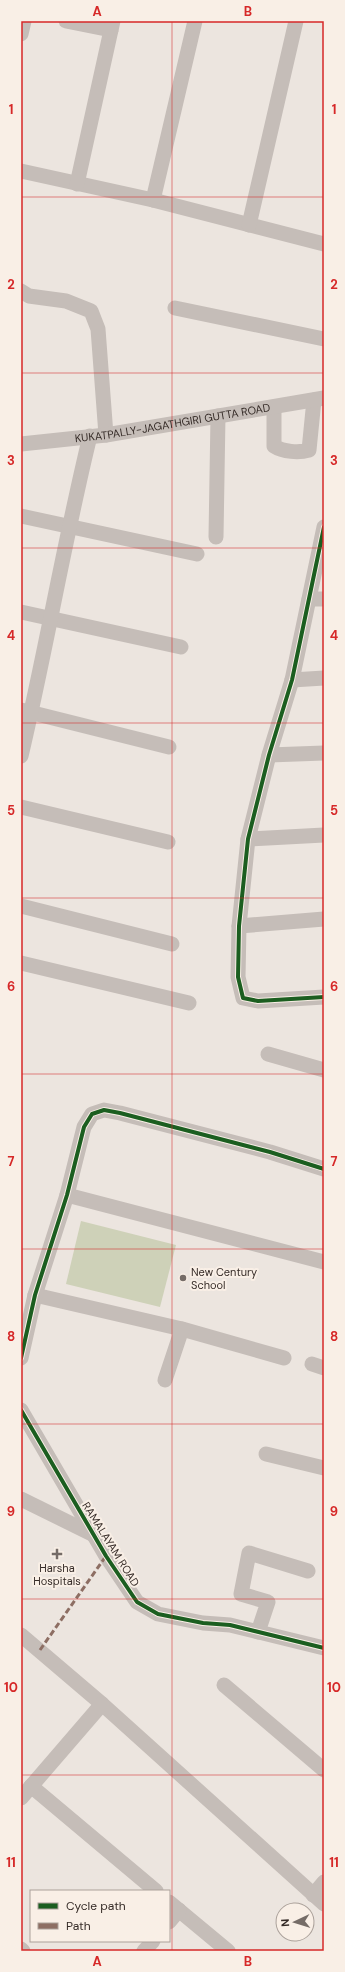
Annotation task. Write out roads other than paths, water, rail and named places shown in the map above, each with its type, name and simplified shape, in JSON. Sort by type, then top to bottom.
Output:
[{"type":"street","points":[[21,34],[24,21]]},
{"type":"street","points":[[66,21],[112,26],[77,184]]},
{"type":"street","points":[[153,200],[195,21]]},
{"type":"street","points":[[249,225],[296,21]]},
{"type":"street","points":[[21,171],[153,200],[324,244]]},
{"type":"street","points":[[21,291],[29,296],[66,301],[91,311],[98,329],[106,435]]},
{"type":"street","points":[[174,308],[324,339]]},
{"type":"street","points":[[274,407],[274,446],[279,449],[303,452],[309,450],[319,399]]},
{"type":"street","name":"KUKATPALLY-JAGATHGIRI GUTTA ROAD","points":[[21,444],[106,435],[319,399]]},
{"type":"street","points":[[216,537],[218,416]]},
{"type":"street","points":[[21,756],[26,712],[52,619],[69,527],[90,436]]},
{"type":"street","points":[[21,516],[197,554]]},
{"type":"street","points":[[324,527],[317,599],[269,755],[248,838],[239,926],[238,977],[243,998],[258,1001],[324,997]]},
{"type":"street","points":[[21,612],[181,647]]},
{"type":"street","points":[[292,680],[324,678]]},
{"type":"street","points":[[26,712],[169,747]]},
{"type":"street","points":[[269,755],[324,754]]},
{"type":"street","points":[[21,807],[168,842]]},
{"type":"street","points":[[248,838],[324,835]]},
{"type":"street","points":[[21,906],[172,944]]},
{"type":"street","points":[[239,926],[324,919]]},
{"type":"street","points":[[21,963],[189,1003]]},
{"type":"street","points":[[268,1054],[324,1070]]},
{"type":"street","points":[[21,1358],[35,1295],[67,1195],[84,1127],[92,1114],[104,1110],[263,1150],[324,1169]]},
{"type":"street","points":[[67,1195],[324,1262]]},
{"type":"street","points":[[35,1295],[182,1329],[284,1358]]},
{"type":"street","points":[[165,1380],[182,1329]]},
{"type":"street","name":"RAMALAYAM ROAD","points":[[21,1410],[106,1556],[137,1602],[158,1614],[203,1623],[230,1625],[324,1648]]},
{"type":"street","points":[[266,1454],[324,1468]]},
{"type":"street","points":[[21,1499],[94,1535]]},
{"type":"street","points":[[258,1632],[268,1602],[241,1594],[249,1553],[308,1571]]},
{"type":"street","points":[[21,1635],[102,1704],[319,1899],[324,1882]]},
{"type":"street","points":[[224,1686],[324,1770]]},
{"type":"street","points":[[21,1798],[102,1704]]},
{"type":"street","points":[[31,1786],[155,1890]]},
{"type":"street","points":[[170,1919],[174,1906],[228,1951]]},
{"type":"street","points":[[144,1951],[152,1942]]},
{"type":"place","name":"New Century School","points":[[183,1278]]},
{"type":"place","name":"Harsha Hospitals","points":[[57,1554]]}]
